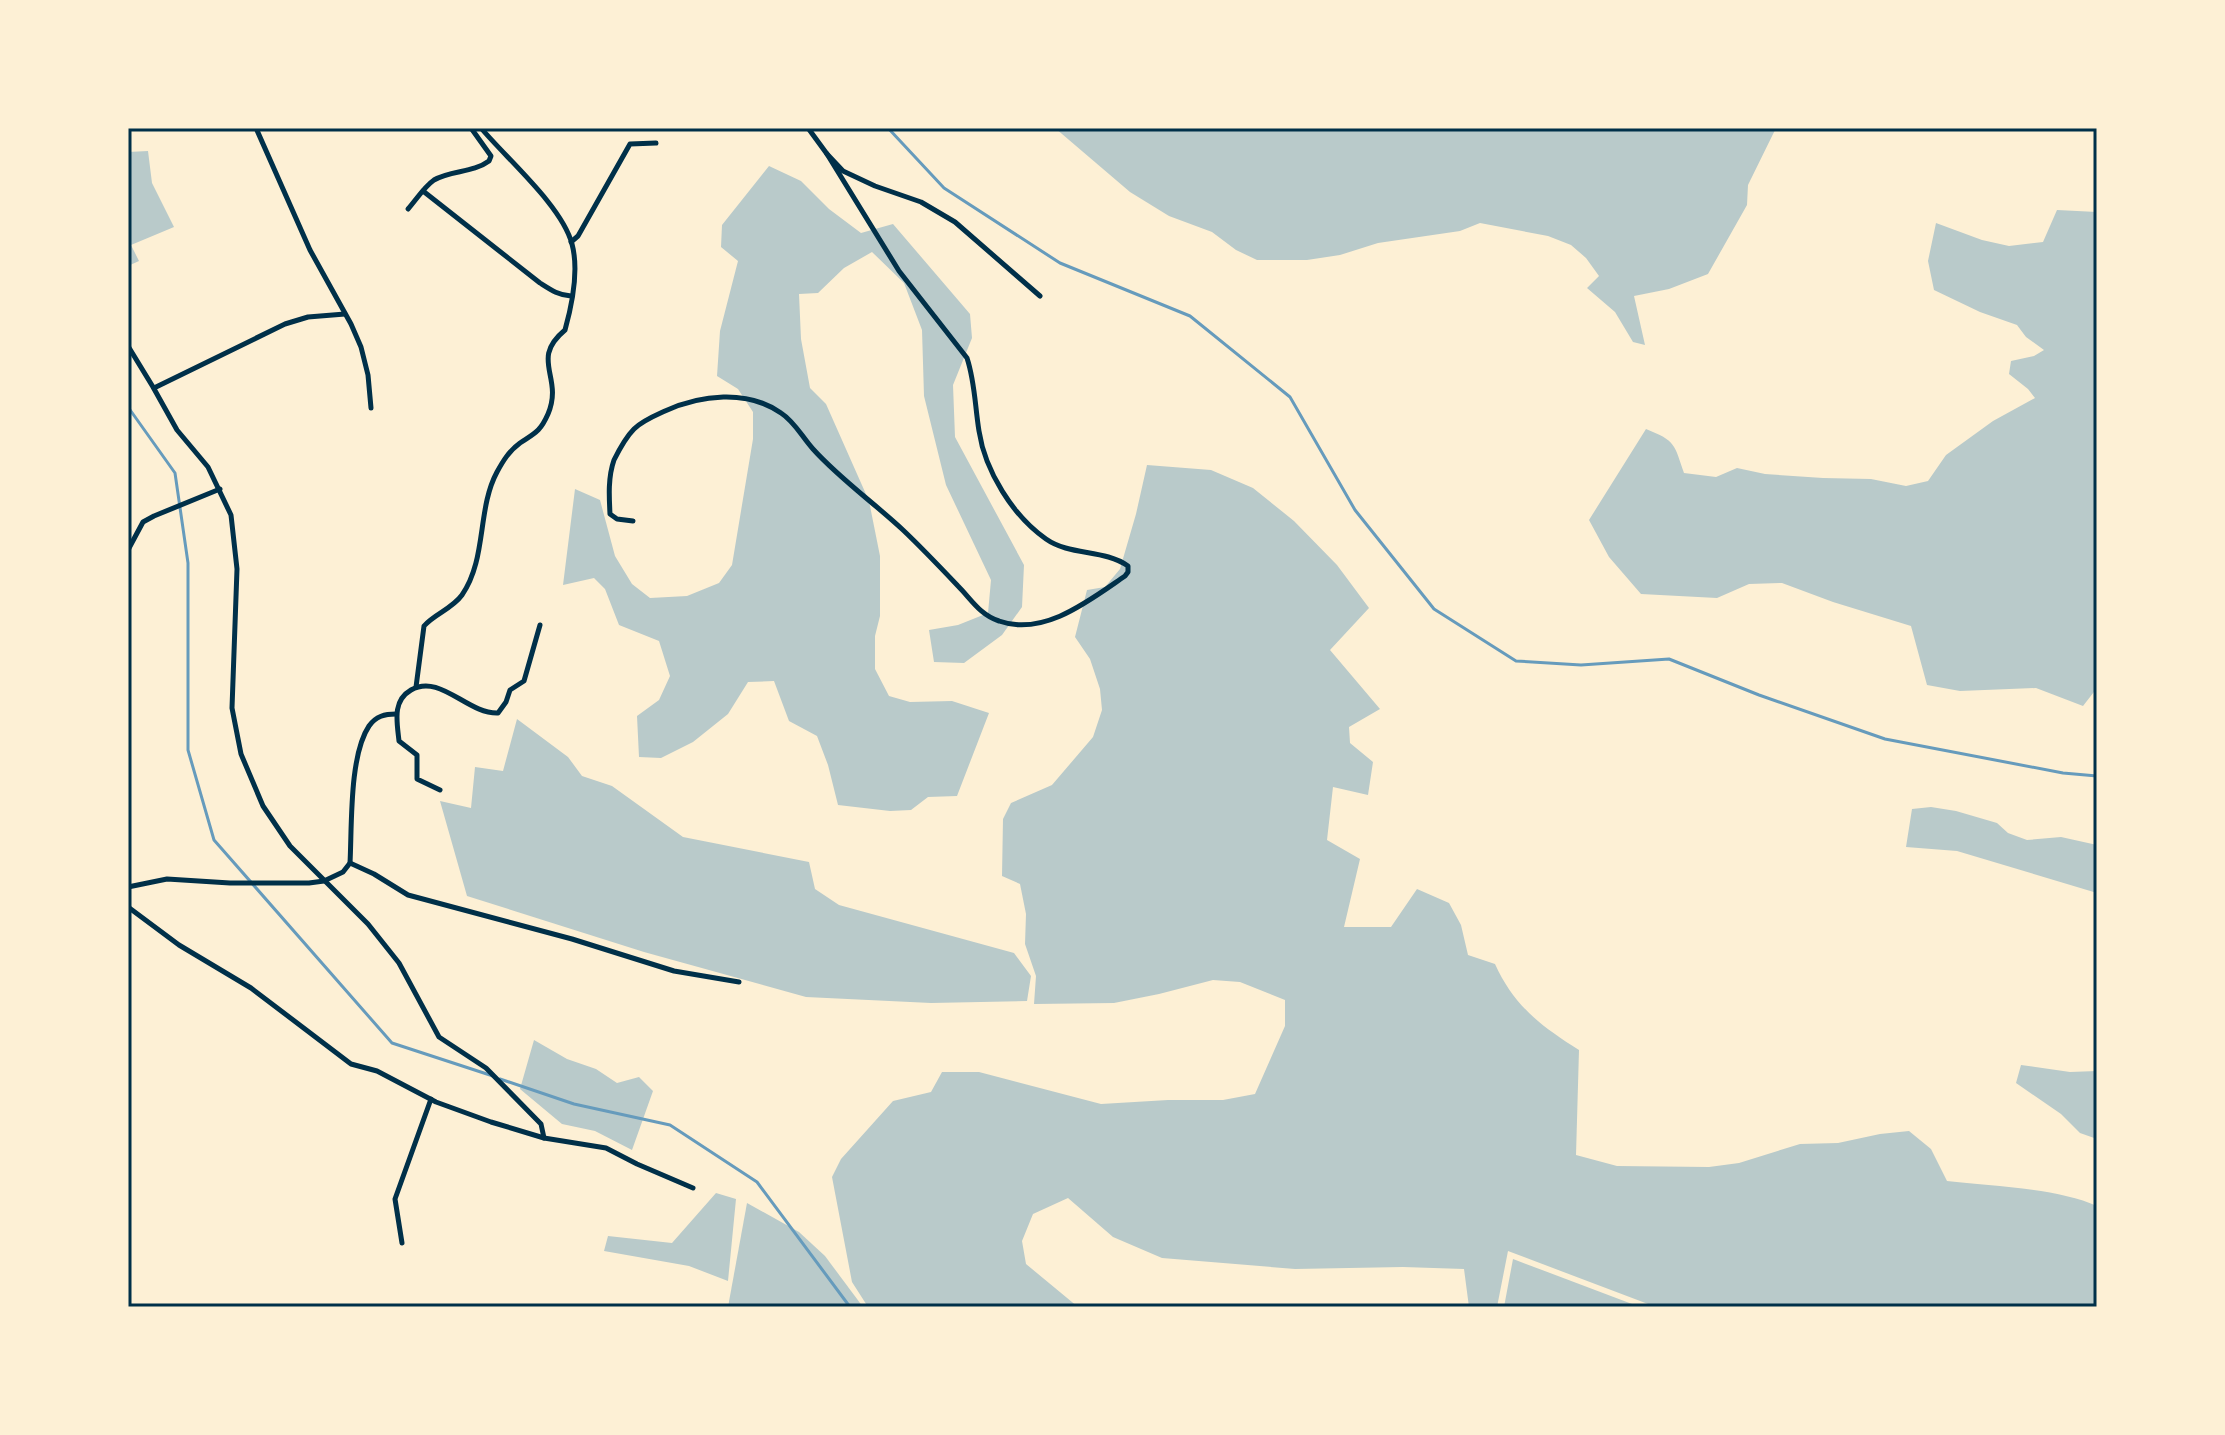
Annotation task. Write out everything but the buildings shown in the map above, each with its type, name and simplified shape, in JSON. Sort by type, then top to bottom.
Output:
[{"type":"street","points":[[256,128],[310,250],[361,347],[371,408]]},
{"type":"street","points":[[408,209],[431,182],[442,176],[475,169],[489,161],[491,156],[471,128]]},
{"type":"street","points":[[416,687],[424,626],[462,596],[469,581],[479,551],[494,476],[512,450],[542,427],[548,414],[554,392],[548,350],[565,330],[571,296],[574,266],[571,242],[559,219],[525,175],[481,128]]},
{"type":"street","points":[[633,521],[617,519],[610,514],[609,494],[614,461],[635,428],[651,417],[692,401],[717,397],[737,399],[768,405],[783,414],[846,483],[904,531],[975,606],[998,621],[1024,625],[1056,617],[1088,601],[1128,572],[1128,566],[1119,560],[1061,547],[1048,540],[1032,528],[1000,490],[986,460],[979,433],[972,372],[967,358],[899,271],[808,128]]},
{"type":"street","points":[[571,242],[578,236],[630,144],[656,143]]},
{"type":"street","points":[[827,154],[843,171],[921,202],[955,222],[1040,296]]},
{"type":"street","points":[[423,191],[540,283],[561,295],[571,296]]},
{"type":"street","points":[[154,388],[285,324],[308,317],[345,314]]},
{"type":"street","points":[[128,346],[177,430],[208,467],[231,515],[237,569],[232,708],[241,754],[263,806],[290,846],[368,924],[399,963],[439,1037],[486,1068],[541,1124],[544,1138]]},
{"type":"street","points":[[128,550],[143,522],[220,489]]},
{"type":"street","points":[[440,790],[417,779],[417,755],[399,741],[396,714],[399,701],[404,694],[422,685],[435,687],[464,702],[498,713],[510,690],[524,681],[540,625]]},
{"type":"street","points":[[128,887],[167,879],[309,883],[324,881],[343,872],[350,863],[355,771],[361,745],[370,725],[383,715],[396,714]]},
{"type":"street","points":[[350,863],[408,895],[572,939],[674,971],[739,982]]},
{"type":"street","points":[[128,907],[179,945],[251,988],[351,1064],[377,1071],[431,1099],[491,1122],[544,1138],[606,1148],[693,1188]]},
{"type":"street","points":[[402,1243],[395,1199],[431,1099]]},
{"type":"shaded area","points":[[1055,128],[1776,128],[1748,185],[1747,205],[1708,274],[1669,289],[1634,296],[1645,345],[1633,342],[1615,312],[1587,288],[1599,276],[1586,258],[1571,245],[1548,236],[1480,223],[1460,231],[1378,243],[1340,255],[1307,260],[1257,260],[1236,250],[1212,232],[1169,216],[1130,192]]},
{"type":"shaded area","points":[[148,151],[152,183],[174,227],[131,245],[139,261],[128,266],[128,152]]},
{"type":"shaded area","points":[[769,166],[801,181],[829,209],[861,233],[893,224],[970,314],[972,338],[953,385],[955,437],[1024,565],[1022,607],[1002,635],[964,663],[934,662],[929,630],[958,625],[988,613],[991,580],[946,485],[924,396],[922,330],[904,283],[872,252],[844,268],[818,293],[799,294],[801,339],[810,388],[826,404],[869,501],[880,556],[880,616],[875,636],[875,669],[889,696],[910,702],[952,701],[989,713],[957,796],[928,797],[911,810],[890,811],[838,805],[817,736],[789,721],[774,681],[748,682],[728,714],[693,742],[661,758],[639,757],[637,716],[659,700],[670,676],[659,641],[619,625],[605,589],[594,578],[563,585],[575,489],[600,500],[615,556],[632,584],[650,598],[687,596],[719,583],[732,565],[753,439],[753,412],[738,389],[717,376],[720,331],[738,261],[721,247],[722,225]]},
{"type":"shaded area","points":[[2057,210],[2097,212],[2097,688],[2083,706],[2036,688],[1960,691],[1927,685],[1911,626],[1782,583],[1749,584],[1717,598],[1641,594],[1609,557],[1589,520],[1646,429],[1669,441],[1684,473],[1716,477],[1737,468],[1765,474],[1871,479],[1906,486],[1928,481],[1946,455],[1993,421],[2035,398],[2009,374],[2011,361],[2034,356],[2044,350],[2026,337],[2017,325],[1934,290],[1928,261],[1936,223],[2009,246],[2043,242]]},
{"type":"shaded area","points":[[1147,465],[1211,470],[1253,488],[1294,521],[1337,565],[1369,608],[1330,650],[1380,709],[1349,727],[1350,743],[1373,762],[1368,795],[1333,787],[1327,840],[1360,859],[1344,927],[1391,927],[1417,889],[1449,903],[1461,925],[1468,955],[1495,964],[1511,992],[1530,1014],[1579,1050],[1576,1155],[1617,1166],[1709,1167],[1739,1163],[1800,1144],[1838,1143],[1909,1131],[1931,1149],[1947,1181],[2044,1191],[2097,1206],[2097,1307],[1656,1307],[1508,1251],[1497,1307],[1469,1307],[1464,1269],[1295,1269],[1162,1258],[1113,1237],[1068,1198],[1033,1214],[1022,1241],[1026,1264],[1078,1307],[868,1307],[852,1282],[832,1177],[841,1159],[893,1101],[931,1092],[942,1072],[979,1072],[1101,1104],[1223,1100],[1255,1094],[1285,1026],[1285,1000],[1240,982],[1213,980],[1114,1003],[1034,1004],[1036,976],[1025,944],[1026,914],[1020,884],[1002,876],[1003,819],[1011,803],[1052,785],[1093,737],[1102,710],[1100,689],[1090,659],[1075,637],[1087,590],[1105,587],[1120,569]]},
{"type":"shaded area","points":[[517,719],[568,757],[582,776],[612,786],[683,837],[809,862],[815,889],[839,905],[1014,953],[1031,976],[1027,1001],[931,1003],[806,997],[644,952],[467,896],[440,801],[471,808],[475,767],[503,771]]},
{"type":"shaded area","points":[[1931,807],[1997,823],[2008,833],[2027,840],[2061,837],[2097,845],[2097,893],[1957,851],[1906,847],[1912,809]]},
{"type":"shaded area","points":[[534,1040],[567,1059],[596,1069],[617,1083],[639,1077],[653,1091],[632,1150],[595,1131],[562,1124],[520,1089]]},
{"type":"shaded area","points":[[2021,1065],[2070,1072],[2097,1071],[2097,1139],[2080,1133],[2061,1114],[2016,1083]]},
{"type":"shaded area","points":[[716,1193],[736,1199],[728,1281],[689,1266],[604,1251],[608,1236],[672,1243]]},
{"type":"shaded area","points":[[747,1203],[799,1232],[825,1256],[863,1307],[728,1307]]},
{"type":"shaded area","points":[[1513,1259],[1640,1307],[1504,1307]]},
{"type":"waterway","points":[[888,128],[944,188],[1060,263],[1190,316],[1290,397],[1355,510],[1434,609],[1516,661],[1581,665],[1669,659],[1759,695],[1885,739],[2063,773],[2097,776]]},
{"type":"waterway","points":[[128,407],[175,473],[188,563],[188,750],[214,840],[392,1043],[493,1076]]},
{"type":"waterway","points":[[500,1079],[574,1104],[670,1125],[757,1182],[850,1307]]}]
